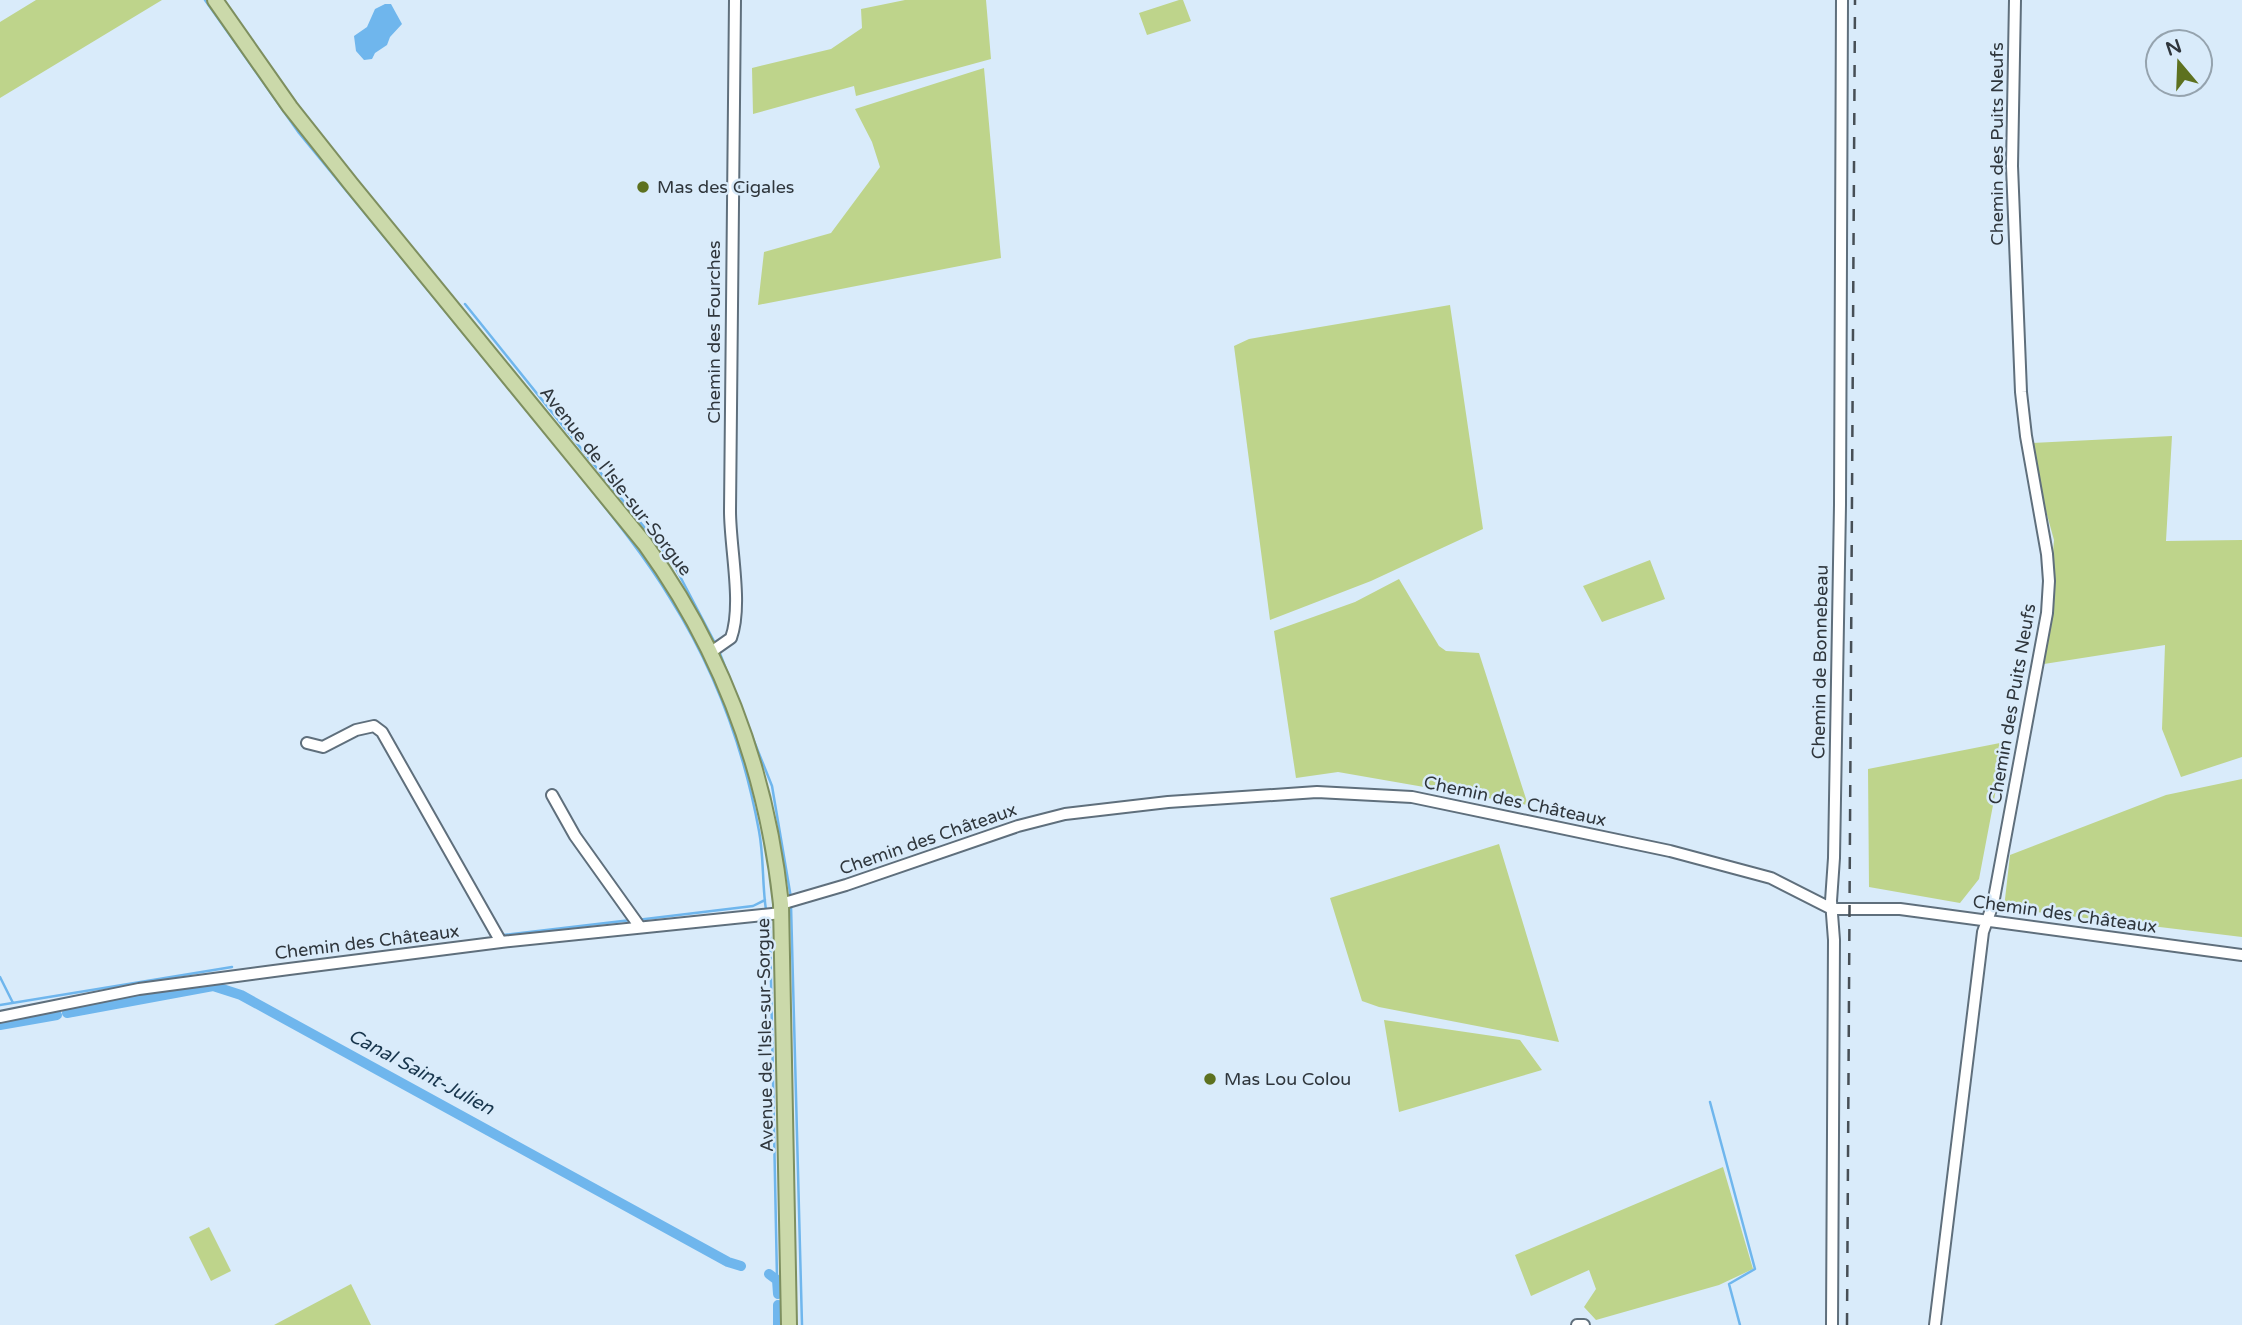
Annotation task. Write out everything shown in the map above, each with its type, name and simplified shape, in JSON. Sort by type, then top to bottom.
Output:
[{"type":"main road","name":"Avenue de l'Isle-sur-Sorgue","points":[[215,0],[290,107],[645,544],[681,597],[711,652],[755,764],[772,838],[782,909],[789,1325]]},
{"type":"street","name":"Chemin des Fourches","points":[[711,652],[731,638],[736,609],[730,533],[735,0]]},
{"type":"street","name":"Chemin de Bonnebeau","points":[[1832,1325],[1832,909],[1840,505],[1842,0]]},
{"type":"street","name":"Chemin des Puits Neufs","points":[[1935,1325],[1983,932],[1993,904],[2007,836],[2047,613],[2049,581],[2047,554],[2026,436],[2019,365],[2012,166],[2015,0]]},
{"type":"street","points":[[307,743],[323,747],[365,726],[374,726],[382,732],[501,942]]},
{"type":"street","name":"Chemin des Châteaux","points":[[0,1017],[139,989],[782,909],[1018,826],[1066,814],[1168,802],[1317,792],[1412,797],[1670,851],[1771,877],[1832,909],[1900,909],[2242,955]]},
{"type":"street","points":[[552,795],[575,836],[640,927]]},
{"type":"street","points":[[1577,1325],[1584,1325]]},
{"type":"green space","points":[[36,0],[162,0],[0,98],[0,22]]},
{"type":"green space","points":[[905,0],[986,0],[991,59],[856,96],[854,86],[753,114],[752,68],[831,49],[862,28],[861,9]]},
{"type":"green space","points":[[1183,0],[1191,21],[1147,35],[1139,13]]},
{"type":"green space","points":[[984,68],[1001,258],[758,305],[764,252],[831,233],[880,167],[872,142],[855,109]]},
{"type":"green space","points":[[1450,305],[1483,529],[1371,581],[1270,620],[1234,346],[1249,339]]},
{"type":"green space","points":[[2172,436],[2166,541],[2242,540],[2242,757],[2181,777],[2162,729],[2165,645],[2044,664],[2054,540],[2036,475],[2031,443]]},
{"type":"green space","points":[[1650,560],[1665,599],[1602,622],[1583,586]]},
{"type":"green space","points":[[1399,579],[1439,646],[1446,651],[1479,653],[1528,805],[1338,772],[1296,778],[1274,631],[1355,602]]},
{"type":"green space","points":[[2005,742],[1979,879],[1960,903],[1869,887],[1868,769]]},
{"type":"green space","points":[[2242,779],[2242,937],[2004,908],[2010,855],[2166,795]]},
{"type":"green space","points":[[1499,844],[1559,1042],[1379,1007],[1362,1001],[1330,898]]},
{"type":"green space","points":[[1384,1020],[1520,1040],[1542,1070],[1399,1112]]},
{"type":"green space","points":[[1723,1167],[1753,1269],[1719,1285],[1596,1320],[1584,1307],[1596,1289],[1589,1270],[1531,1296],[1515,1255]]},
{"type":"green space","points":[[209,1227],[231,1271],[211,1281],[189,1237]]},
{"type":"green space","points":[[351,1284],[371,1325],[274,1325]]},
{"type":"water","points":[[391,4],[402,24],[390,37],[387,45],[375,53],[372,59],[364,60],[356,51],[354,36],[367,27],[375,9]]},
{"type":"waterway","points":[[205,0],[299,133],[555,445]]},
{"type":"waterway","points":[[465,304],[673,563],[716,645]]},
{"type":"waterway","points":[[562,453],[658,579],[686,625],[714,681],[736,740],[753,800],[761,841],[766,910]]},
{"type":"waterway","points":[[719,651],[738,700]]},
{"type":"waterway","points":[[744,716],[772,786],[791,898]]},
{"type":"waterway","points":[[637,920],[753,906],[765,900]]},
{"type":"waterway","points":[[791,905],[802,1325]]},
{"type":"waterway","points":[[767,917],[770,931],[777,1278]]},
{"type":"waterway","points":[[503,935],[631,920]]},
{"type":"waterway","points":[[0,1005],[232,967]]},
{"type":"waterway","points":[[0,977],[13,1003]]},
{"type":"waterway","name":"Canal Saint-Julien","points":[[67,1013],[213,986],[241,995],[728,1262],[741,1266]]},
{"type":"waterway","name":"Canal Saint-Julien","points":[[0,1025],[57,1015]]},
{"type":"waterway","points":[[1710,1102],[1755,1269],[1729,1284],[1740,1325]]},
{"type":"waterway","name":"Canal Saint-Julien","points":[[769,1274],[777,1280],[778,1294]]},
{"type":"waterway","name":"Canal Saint-Julien","points":[[778,1305],[778,1325]]},
{"type":"railway","points":[[1847,1325],[1855,0]]},
{"type":"place","name":"Mas des Cigales","points":[[643,187]]},
{"type":"place","name":"Mas Lou Colou","points":[[1210,1079]]}]
